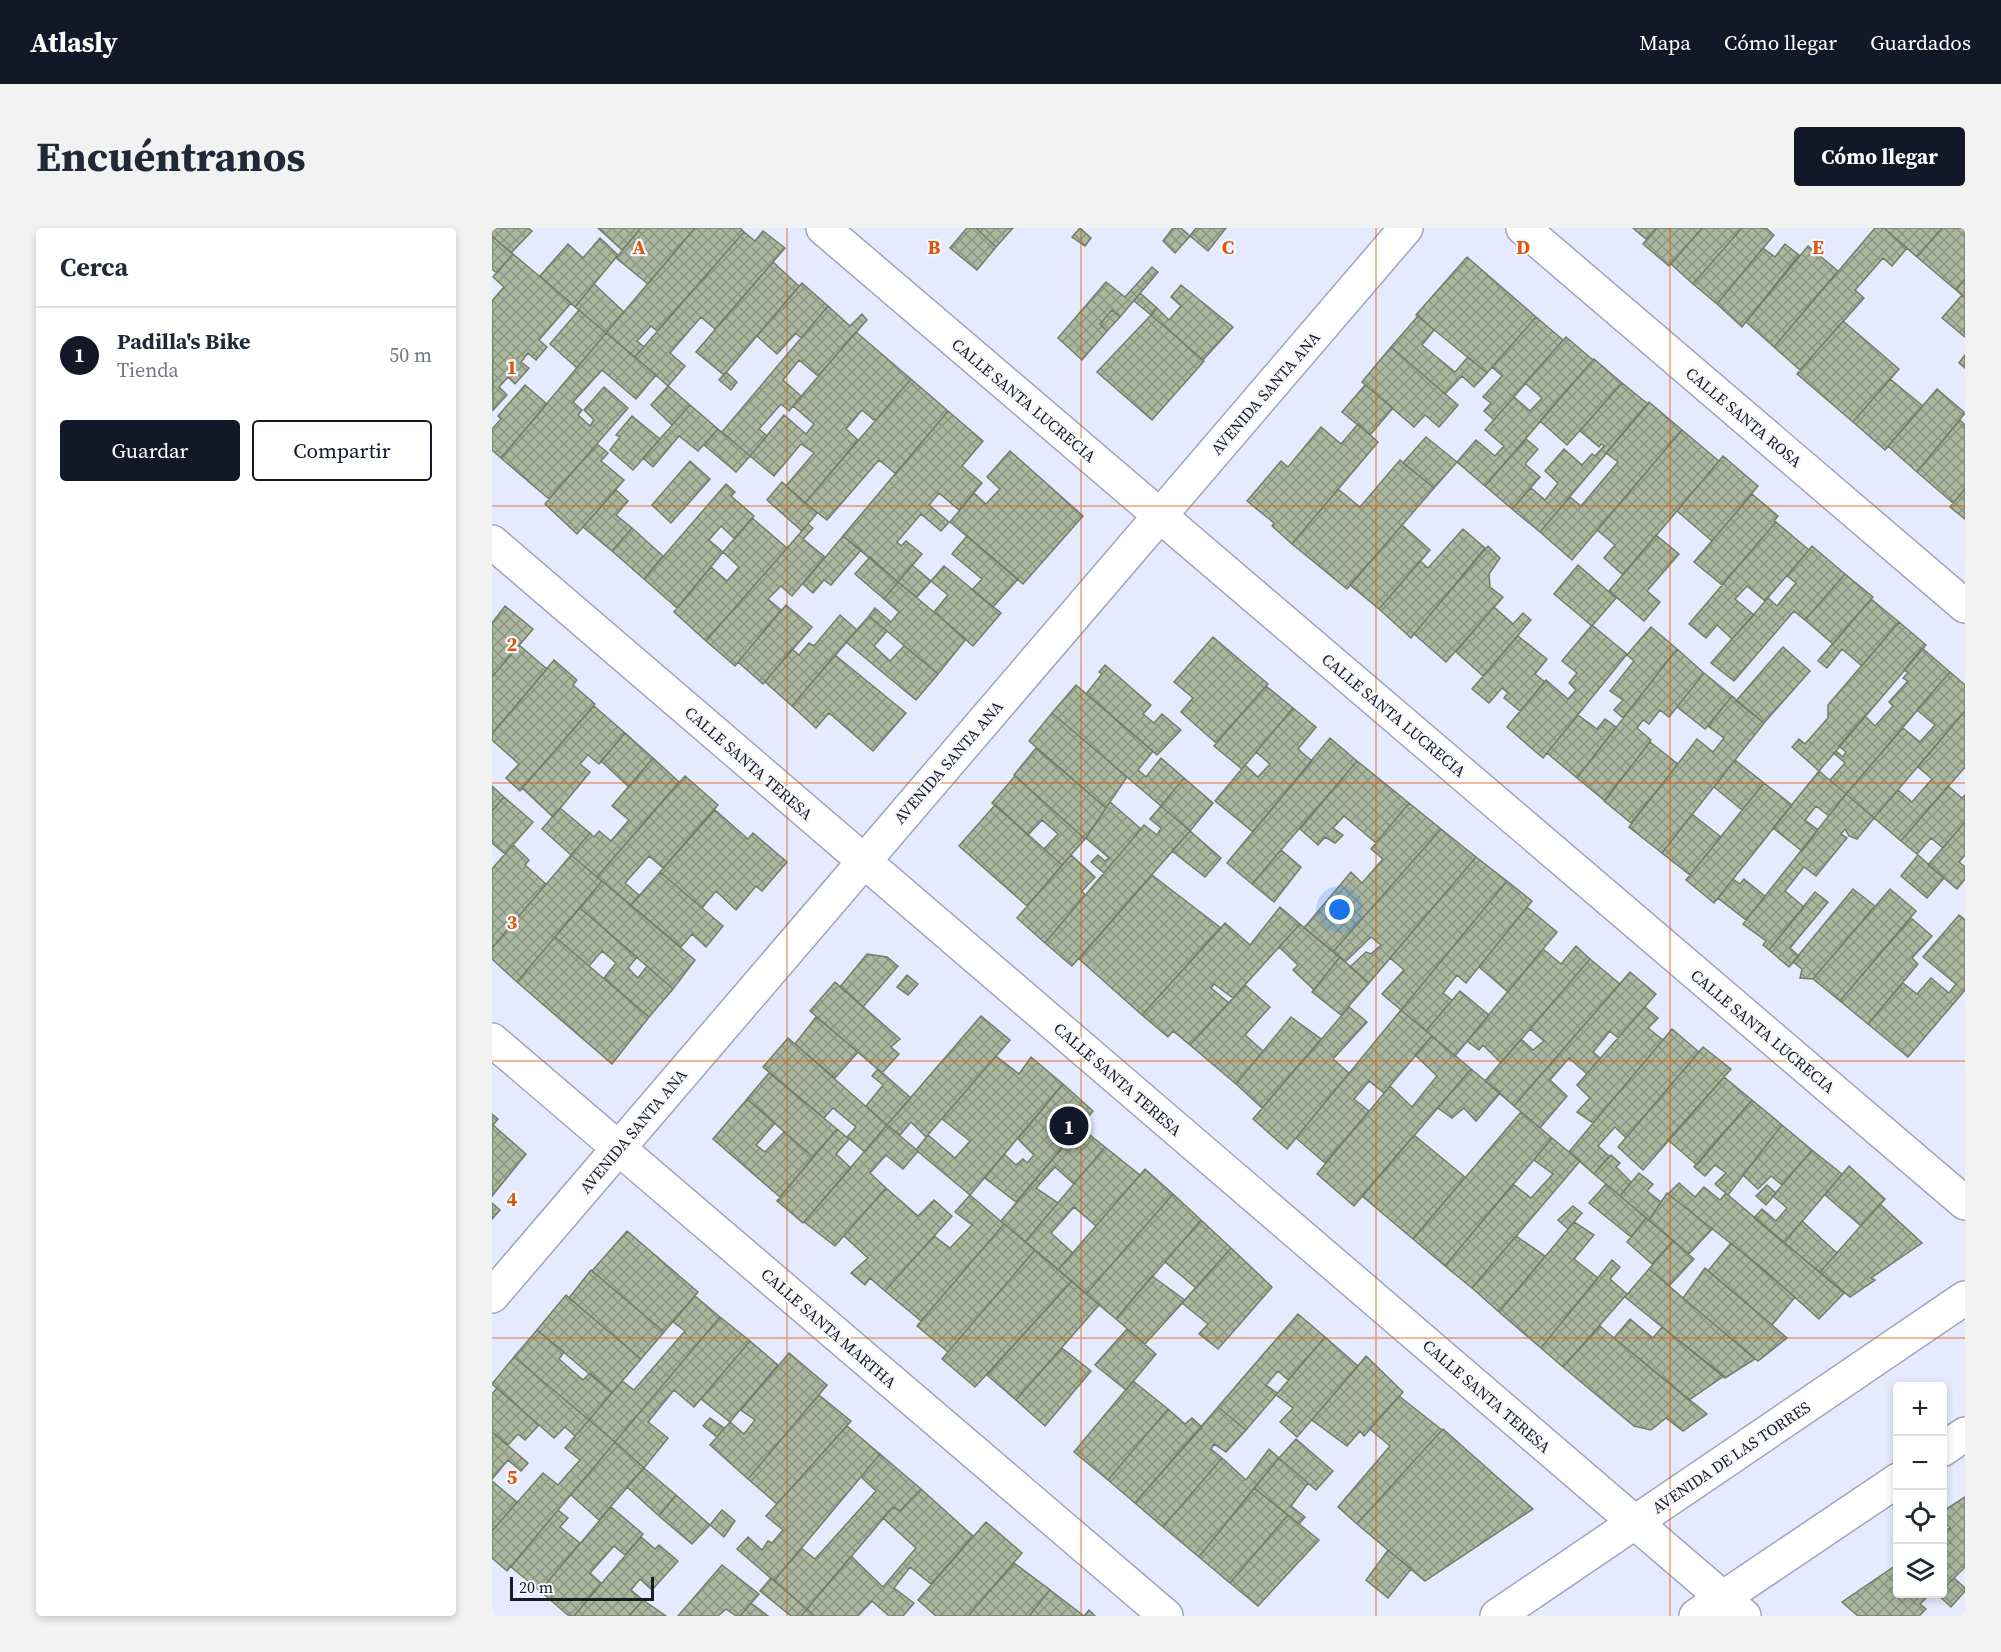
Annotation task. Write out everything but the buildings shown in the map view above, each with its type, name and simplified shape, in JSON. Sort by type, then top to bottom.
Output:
[{"type":"street","name":"CALLE SANTA LUCRECIA","points":[[823,228],[1965,1203]]},
{"type":"street","name":"AVENIDA SANTA ANA","points":[[492,1296],[1406,228]]},
{"type":"street","name":"CALLE SANTA ROSA","points":[[1523,228],[1965,606]]},
{"type":"street","name":"CALLE SANTA TERESA","points":[[492,542],[1733,1607]]},
{"type":"street","name":"CALLE SANTA MARTHA","points":[[492,1040],[1166,1616]]},
{"type":"street","name":"AVENIDA DE LAS TORRES","points":[[1497,1616],[1965,1298]]},
{"type":"street","points":[[1947,1447],[1965,1434]]},
{"type":"street","points":[[1696,1616],[1733,1607],[1893,1484]]},
{"type":"place","name":"Padilla's Bike","points":[[1069,1126]]}]
